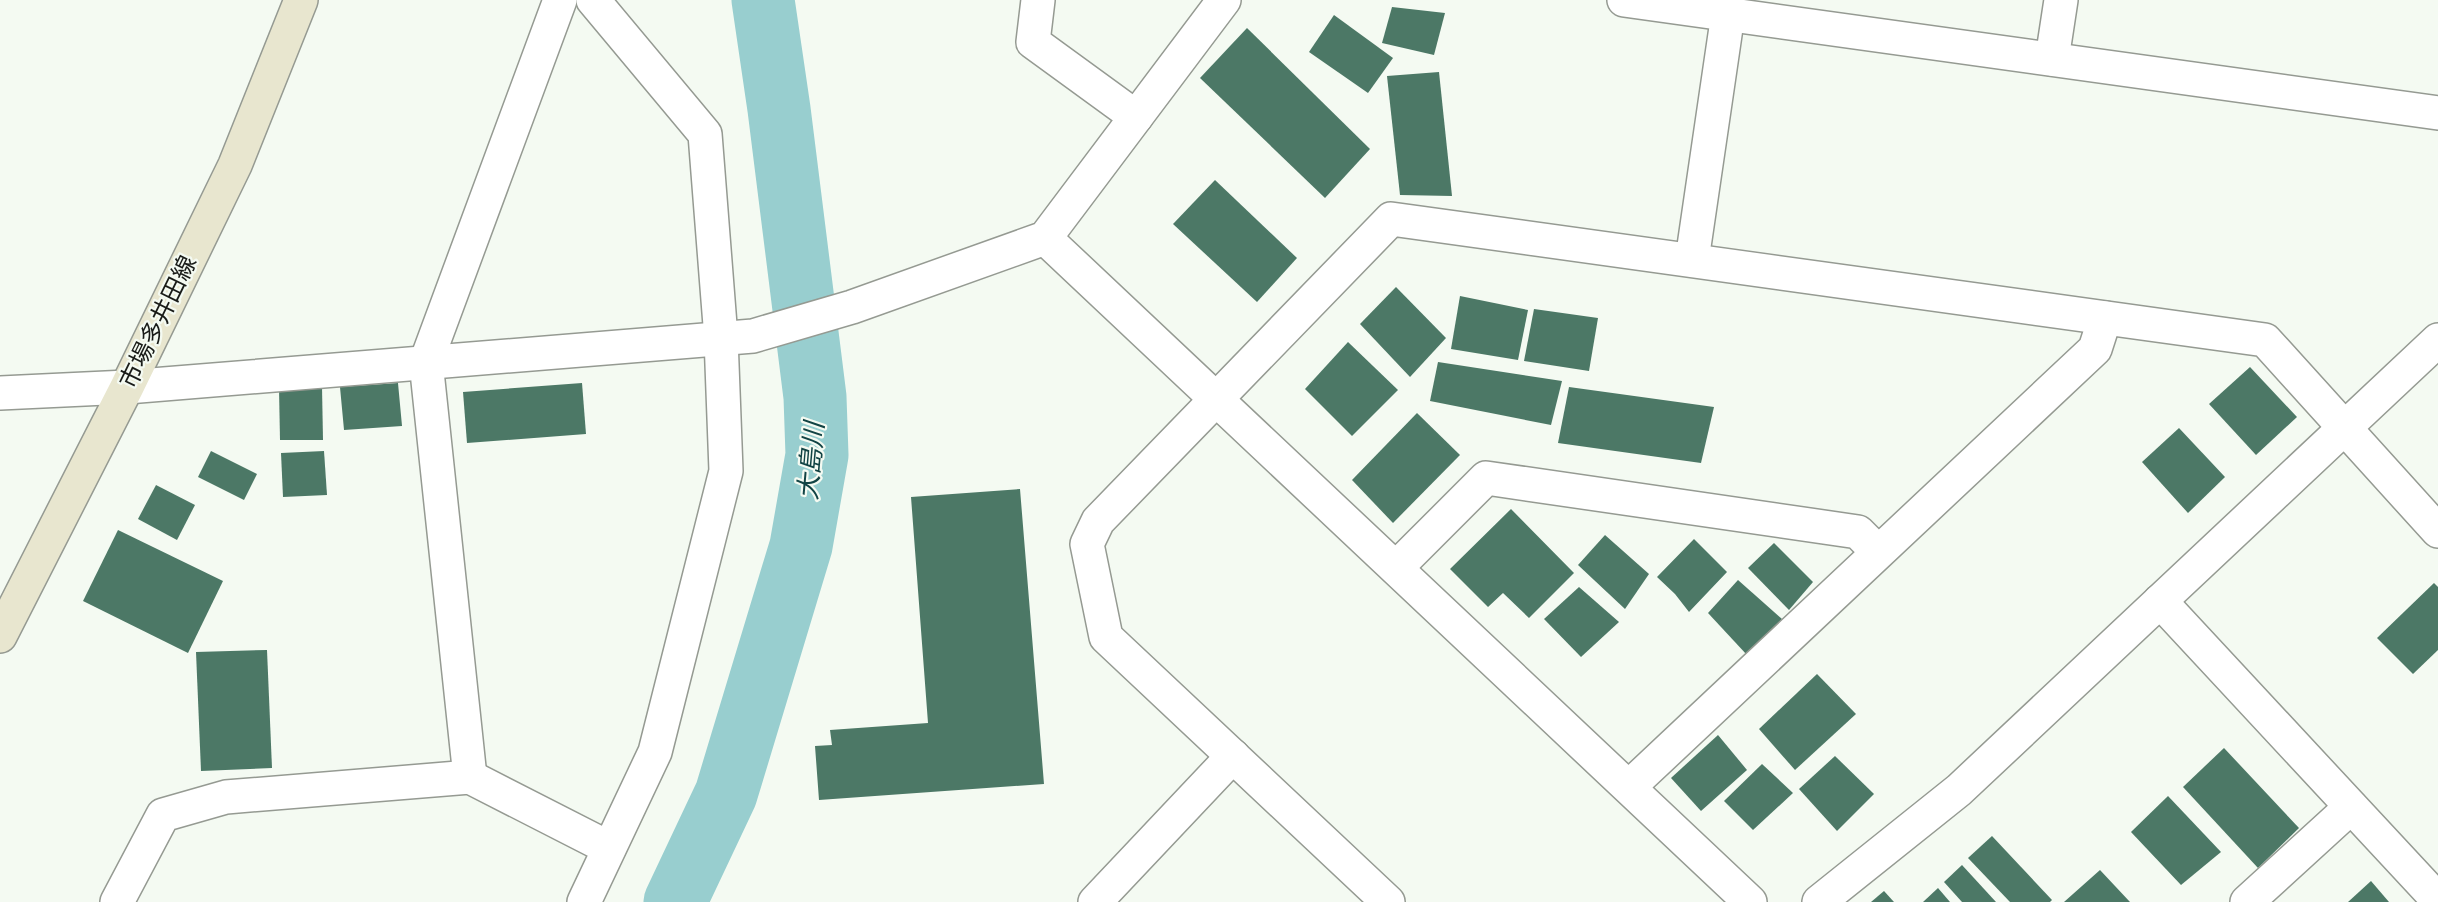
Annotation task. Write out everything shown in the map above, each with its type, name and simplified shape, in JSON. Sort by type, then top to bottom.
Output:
[{"type":"main road","name":"市場多井田線","points":[[0,636],[127,387],[235,165],[301,0]]},
{"type":"street","points":[[470,777],[426,362],[560,0]]},
{"type":"street","points":[[584,902],[655,752],[726,471],[721,338],[705,134],[593,0]]},
{"type":"street","points":[[1038,0],[1033,42],[1136,117]]},
{"type":"street","points":[[0,393],[127,387],[753,336],[838,312],[1045,238],[1224,0]]},
{"type":"street","points":[[1623,0],[2438,113]]},
{"type":"street","points":[[2052,59],[2061,0]]},
{"type":"street","points":[[1692,261],[1728,15]]},
{"type":"street","points":[[1388,902],[1106,637],[1087,544],[1098,521],[1391,219],[2265,340],[2438,531]]},
{"type":"street","points":[[1045,238],[1750,902]]},
{"type":"street","points":[[1629,787],[2095,349],[2105,318]]},
{"type":"street","points":[[1819,902],[1959,790],[2438,340]]},
{"type":"street","points":[[1396,568],[1486,478],[1858,532],[1878,552]]},
{"type":"street","points":[[2160,601],[2438,900]]},
{"type":"street","points":[[1095,902],[1233,756]]},
{"type":"street","points":[[117,902],[163,815],[226,797],[470,777],[609,848]]},
{"type":"street","points":[[2247,902],[2351,807]]},
{"type":"building","points":[[1392,7],[1445,13],[1434,55],[1382,43]]},
{"type":"building","points":[[1334,15],[1393,58],[1368,93],[1309,52]]},
{"type":"building","points":[[1247,28],[1370,149],[1325,198],[1200,78]]},
{"type":"building","points":[[1439,72],[1452,196],[1400,195],[1387,76]]},
{"type":"building","points":[[1215,180],[1297,258],[1257,302],[1173,224]]},
{"type":"building","points":[[1396,287],[1446,338],[1410,377],[1360,324]]},
{"type":"building","points":[[1460,296],[1528,310],[1518,360],[1451,349]]},
{"type":"building","points":[[1534,309],[1598,318],[1589,371],[1524,361]]},
{"type":"building","points":[[1348,342],[1398,390],[1352,436],[1305,389]]},
{"type":"building","points":[[1438,362],[1562,381],[1551,425],[1430,401]]},
{"type":"building","points":[[2250,367],[2297,417],[2256,455],[2209,404]]},
{"type":"building","points":[[398,383],[402,426],[344,430],[340,387]]},
{"type":"building","points":[[582,383],[586,434],[467,443],[463,392]]},
{"type":"building","points":[[322,387],[323,440],[280,440],[279,388]]},
{"type":"building","points":[[1569,387],[1714,407],[1701,463],[1558,443]]},
{"type":"building","points":[[1417,413],[1460,455],[1393,523],[1352,480]]},
{"type":"building","points":[[2179,428],[2225,477],[2188,513],[2142,462]]},
{"type":"building","points":[[211,451],[257,474],[244,500],[198,477]]},
{"type":"building","points":[[324,451],[327,495],[283,497],[281,453]]},
{"type":"building","points":[[156,485],[195,505],[177,540],[138,519]]},
{"type":"building","points":[[1020,489],[1044,784],[819,800],[815,746],[832,745],[830,730],[928,723],[911,497]]},
{"type":"building","points":[[1511,509],[1574,573],[1529,618],[1503,593],[1488,607],[1450,569]]},
{"type":"building","points":[[118,530],[223,581],[188,653],[83,601]]},
{"type":"building","points":[[1605,535],[1649,574],[1625,609],[1578,565]]},
{"type":"building","points":[[1694,539],[1727,572],[1689,612],[1675,594],[1657,577]]},
{"type":"building","points":[[1774,543],[1813,582],[1789,610],[1748,568]]},
{"type":"building","points":[[1738,580],[1782,619],[1747,655],[1708,613]]},
{"type":"building","points":[[2434,583],[2438,587],[2438,650],[2413,674],[2377,638]]},
{"type":"building","points":[[1579,587],[1619,622],[1581,657],[1544,619]]},
{"type":"building","points":[[267,650],[272,768],[201,771],[196,652]]},
{"type":"building","points":[[1817,674],[1856,714],[1795,770],[1759,729]]},
{"type":"building","points":[[1718,735],[1747,770],[1701,811],[1671,778]]},
{"type":"building","points":[[2224,748],[2299,828],[2258,868],[2183,787]]},
{"type":"building","points":[[1835,756],[1874,794],[1837,831],[1799,789]]},
{"type":"building","points":[[1762,764],[1793,793],[1753,830],[1724,801]]},
{"type":"building","points":[[2168,796],[2221,852],[2181,885],[2131,832]]},
{"type":"building","points":[[1992,836],[2052,900],[2050,902],[2010,902],[1968,858]]},
{"type":"building","points":[[1962,865],[1996,902],[1962,902],[1944,882]]},
{"type":"building","points":[[2100,870],[2130,902],[2064,902]]},
{"type":"building","points":[[2371,881],[2389,902],[2348,902]]},
{"type":"building","points":[[1938,888],[1950,902],[1923,902]]},
{"type":"building","points":[[1884,891],[1894,902],[1871,902]]},
{"type":"waterway","name":"大島川","points":[[675,902],[726,794],[801,546],[817,455],[815,397],[763,0]]}]
